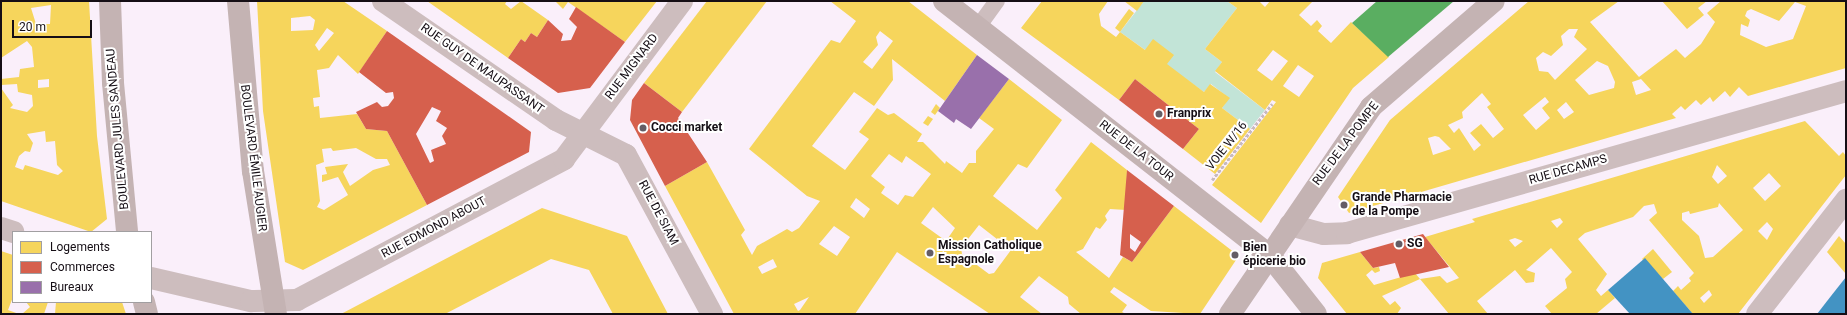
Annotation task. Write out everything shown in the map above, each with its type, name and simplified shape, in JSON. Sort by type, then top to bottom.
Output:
[{"type":"street","name":"BOULEVARD JULES SANDEAU","points":[[110,1],[113,83],[127,231]]},
{"type":"street","name":"BOULEVARD ÉMILE AUGIER","points":[[238,1],[253,171],[275,307]]},
{"type":"street","name":"RUE GUY DE MAUPASSANT","points":[[383,1],[556,120],[583,134]]},
{"type":"street","name":"RUE MIGNARD","points":[[583,134],[682,1]]},
{"type":"street","name":"RUE DE LA TOUR","points":[[944,1],[1270,256],[1316,314]]},
{"type":"street","name":"RUE DE LA POMPE","points":[[1230,314],[1371,107],[1494,1]]},
{"type":"street","name":"RUE DECAMPS","points":[[1290,225],[1324,234],[1347,233],[1846,91]]},
{"type":"street","name":"RUE EDMOND ABOUT","points":[[152,278],[275,307],[297,300],[564,159],[583,134]]},
{"type":"street","name":"RUE DE SIAM","points":[[583,134],[626,155],[712,314]]},
{"type":"street","points":[[1757,314],[1844,206]]},
{"type":"street","points":[[1,228],[12,232]]},
{"type":"street","points":[[144,303],[147,314]]},
{"type":"lane","points":[[978,27],[997,1]]},
{"type":"path","name":"VOIE W/16","points":[[1197,199],[1272,104]]},
{"type":"green space","points":[[1144,1],[1227,1],[1237,8],[1205,49],[1222,62],[1215,72],[1265,110],[1250,129],[1222,108],[1229,98],[1211,84],[1204,92],[1120,32]]},
{"type":"building: Logements","points":[[1,1],[89,1],[97,136],[107,219],[92,231],[88,231],[1,201],[1,88],[13,105],[10,108],[27,112],[33,106],[32,95],[18,92],[17,84],[1,85],[1,79],[19,77],[20,69],[34,67],[32,47],[27,41],[1,58]],"holes":[[[51,5],[50,24],[36,24],[31,8]],[[49,79],[49,87],[38,88],[38,80]],[[45,131],[46,142],[55,141],[57,165],[63,171],[58,175],[25,165],[23,170],[15,167],[19,156],[25,151],[30,152],[33,143],[27,134]]]},
{"type":"building: Logements","points":[[257,1],[343,1],[387,31],[358,74],[338,55],[329,68],[317,70],[320,97],[313,98],[314,107],[319,106],[320,118],[357,114],[366,129],[387,131],[427,205],[303,270],[285,262],[263,111]],"holes":[[[310,16],[315,20],[313,30],[291,31],[291,18]],[[327,28],[334,33],[319,51],[315,45]],[[331,148],[333,151],[356,148],[376,159],[387,159],[390,165],[373,170],[350,186],[343,172],[348,164],[325,167],[327,174],[322,175],[322,182],[338,177],[348,195],[324,210],[317,207],[320,201],[316,165],[324,162],[322,149]]]},
{"type":"building: Logements","points":[[427,1],[507,1],[505,4],[511,9],[521,1],[548,20],[537,37],[531,33],[525,42],[521,39],[508,58]]},
{"type":"building: Logements","points":[[555,1],[657,1],[625,42],[568,2],[563,9]]},
{"type":"building: Logements","points":[[707,1],[767,1],[682,112],[644,83]]},
{"type":"building: Logements","points":[[830,1],[908,1],[977,55],[945,101],[892,59],[893,80],[874,106],[854,92],[812,146],[845,170],[869,139],[859,132],[877,108],[888,115],[894,113],[922,134],[917,142],[923,142],[945,164],[946,161],[962,173],[969,163],[976,163],[976,151],[994,129],[979,118],[1009,79],[1062,120],[1027,168],[1018,164],[993,196],[1037,230],[1062,198],[1055,190],[1091,142],[1127,170],[1126,210],[1110,209],[1105,216],[1107,220],[1100,229],[1096,227],[1083,249],[1076,252],[1109,278],[1123,257],[1132,262],[1174,206],[1235,253],[1236,260],[1200,314],[1151,311],[1114,287],[1110,292],[1127,305],[1122,312],[1126,314],[1081,314],[1069,304],[1068,297],[1039,276],[1020,297],[1042,314],[990,314],[897,252],[855,314],[734,314],[665,186],[707,162],[745,230],[741,235],[752,255],[757,246],[787,229],[792,232],[799,228],[820,201],[807,196],[749,149],[831,40],[840,43],[856,21]],"holes":[[[880,31],[893,41],[872,69],[863,62],[878,45],[876,37]],[[889,154],[902,163],[906,156],[931,174],[913,197],[905,195],[898,205],[881,193],[885,187],[871,176]],[[856,198],[870,209],[864,218],[850,207]],[[933,207],[955,228],[946,241],[921,223]],[[979,225],[1011,250],[994,273],[989,274],[962,254],[961,248]],[[834,226],[850,237],[837,256],[819,244]],[[773,259],[777,267],[762,274],[758,267]],[[809,297],[800,310],[798,311],[794,304]]]},
{"type":"building: Logements","points":[[1042,1],[1108,1],[1099,14],[1101,26],[1116,37],[1120,32],[1145,50],[1153,39],[1174,55],[1167,64],[1204,92],[1210,84],[1230,98],[1222,108],[1250,129],[1215,174],[1183,149],[1199,129],[1135,79],[1119,100],[1021,28]]},
{"type":"building: Logements","points":[[1124,1],[1144,1],[1137,11]]},
{"type":"building: Logements","points":[[1227,1],[1259,1],[1265,7],[1270,1],[1313,1],[1299,15],[1311,26],[1317,20],[1322,26],[1318,31],[1331,43],[1351,22],[1389,57],[1353,88],[1261,223],[1212,185],[1276,102],[1272,100],[1265,110],[1215,71],[1222,62],[1205,49],[1237,8]],"holes":[[[1273,50],[1288,61],[1272,81],[1257,70]],[[1298,65],[1314,76],[1299,97],[1283,86]]]},
{"type":"building: Logements","points":[[1529,1],[1619,1],[1590,22],[1639,77],[1676,49],[1685,58],[1701,44],[1715,22],[1707,13],[1721,1],[1846,1],[1846,68],[1748,96],[1739,87],[1730,97],[1725,91],[1713,102],[1710,97],[1701,105],[1696,100],[1685,110],[1681,106],[1672,114],[1676,118],[1349,213],[1338,197],[1390,120]],"holes":[[[1795,2],[1806,6],[1793,39],[1766,47],[1740,35],[1741,24],[1748,27],[1750,20],[1745,16],[1747,11],[1751,9],[1779,21]],[[1569,29],[1578,29],[1574,37],[1587,49],[1555,80],[1548,72],[1539,71],[1536,58],[1543,52],[1551,56],[1563,45],[1561,36]],[[1597,61],[1608,66],[1615,82],[1614,88],[1589,95],[1575,80]],[[1641,79],[1651,90],[1636,95],[1632,82]],[[1482,93],[1491,104],[1487,107],[1504,129],[1493,138],[1481,124],[1470,133],[1481,145],[1474,151],[1459,128],[1454,133],[1448,125],[1463,118],[1462,112]],[[1545,97],[1549,102],[1542,108],[1550,118],[1536,130],[1523,115]],[[1566,102],[1574,112],[1564,119],[1557,110]],[[1435,136],[1439,137],[1451,149],[1433,155],[1428,138]]]},
{"type":"building: Logements","points":[[1662,1],[1707,1],[1698,8],[1704,15],[1687,29]]},
{"type":"building: Logements","points":[[1129,9],[1134,13],[1120,32],[1115,28]]},
{"type":"building: Logements","points":[[936,104],[940,108],[935,115],[931,112]]},
{"type":"building: Logements","points":[[928,116],[933,119],[928,126],[923,123]]},
{"type":"building: Logements","points":[[1805,121],[1839,156],[1843,152],[1846,156],[1846,175],[1738,314],[1693,314],[1673,291],[1678,286],[1681,290],[1691,281],[1689,278],[1694,273],[1649,220],[1657,213],[1654,204],[1644,206],[1633,217],[1585,233],[1578,239],[1607,274],[1596,290],[1601,296],[1608,290],[1615,298],[1596,314],[1552,314],[1545,306],[1567,288],[1565,279],[1572,272],[1551,248],[1526,270],[1535,273],[1534,282],[1526,283],[1515,270],[1477,301],[1488,314],[1449,314],[1420,279],[1440,276],[1447,283],[1459,278],[1425,237],[1475,222],[1472,219]],"holes":[[[1717,165],[1727,176],[1718,184],[1712,177]],[[1769,173],[1781,186],[1765,201],[1753,188]],[[1719,203],[1743,230],[1713,257],[1705,258],[1699,236],[1682,220],[1682,213],[1689,211],[1690,214],[1718,207]],[[1560,218],[1563,222],[1557,228],[1551,221]],[[1767,222],[1773,229],[1767,240],[1758,231]],[[1515,238],[1523,241],[1515,247],[1509,240]],[[1709,290],[1712,295],[1704,303],[1700,298]]]},
{"type":"building: Logements","points":[[542,208],[627,236],[668,314],[613,314],[589,270],[551,259],[445,314],[341,314]]},
{"type":"building: Logements","points":[[1839,236],[1846,244],[1846,274],[1827,252]]},
{"type":"building: Logements","points":[[1653,249],[1672,272],[1663,279],[1642,259]]},
{"type":"building: Logements","points":[[1,251],[12,255],[12,300],[8,310],[19,314],[1,314]]},
{"type":"building: Logements","points":[[1360,252],[1373,268],[1379,267],[1380,271],[1375,273],[1372,270],[1366,275],[1374,285],[1415,273],[1420,279],[1382,296],[1390,305],[1395,301],[1401,308],[1397,314],[1347,314],[1318,278],[1322,263]]},
{"type":"building: Logements","points":[[27,303],[48,303],[44,314],[22,314],[30,307]]},
{"type":"building: Logements","points":[[56,303],[122,303],[126,314],[55,314]]},
{"type":"building: Commerces","points":[[576,7],[625,42],[590,88],[558,93],[508,58],[521,39],[525,42],[531,33],[537,37],[548,20],[563,34],[561,41],[571,40],[577,27],[569,19]]},
{"type":"building: Commerces","points":[[387,31],[531,132],[529,152],[427,205],[387,131],[366,129],[356,112],[377,102],[382,107],[388,106],[394,98],[393,92],[386,93],[359,72]],"holes":[[[432,107],[441,111],[436,121],[447,128],[442,136],[446,144],[431,150],[434,161],[430,163],[416,134]]]},
{"type":"building: Commerces","name":"Franprix","points":[[1135,79],[1199,129],[1183,149],[1119,100]]},
{"type":"building: Commerces","points":[[644,83],[682,112],[678,118],[707,162],[665,186],[630,120],[632,100]]},
{"type":"building: Commerces","points":[[1127,170],[1174,206],[1132,262],[1120,255]],"holes":[[[1130,234],[1141,242],[1135,252],[1130,248]]]},
{"type":"building: Commerces","points":[[1423,234],[1449,267],[1400,278],[1395,263],[1373,268],[1360,252]]},
{"type":"building: Bureaux","points":[[977,55],[1009,79],[971,129],[956,119],[954,123],[938,111]]},
{"type":"building: Écoles","points":[[1645,258],[1693,314],[1630,314],[1608,290]]},
{"type":"building: Écoles","points":[[1846,277],[1846,314],[1817,314],[1831,296]]},
{"type":"building: Public","points":[[1377,1],[1454,1],[1388,57],[1352,23]]},
{"type":"place","name":"Franprix","points":[[1159,114]]},
{"type":"place","name":"Cocci market","points":[[643,128]]},
{"type":"place","name":"Grande Pharmacie de la Pompe","points":[[1344,205]]},
{"type":"place","name":"SG","points":[[1399,244]]},
{"type":"place","name":"Mission Catholique Espagnole","points":[[930,253]]},
{"type":"place","name":"Bien épicerie bio","points":[[1235,255]]}]
